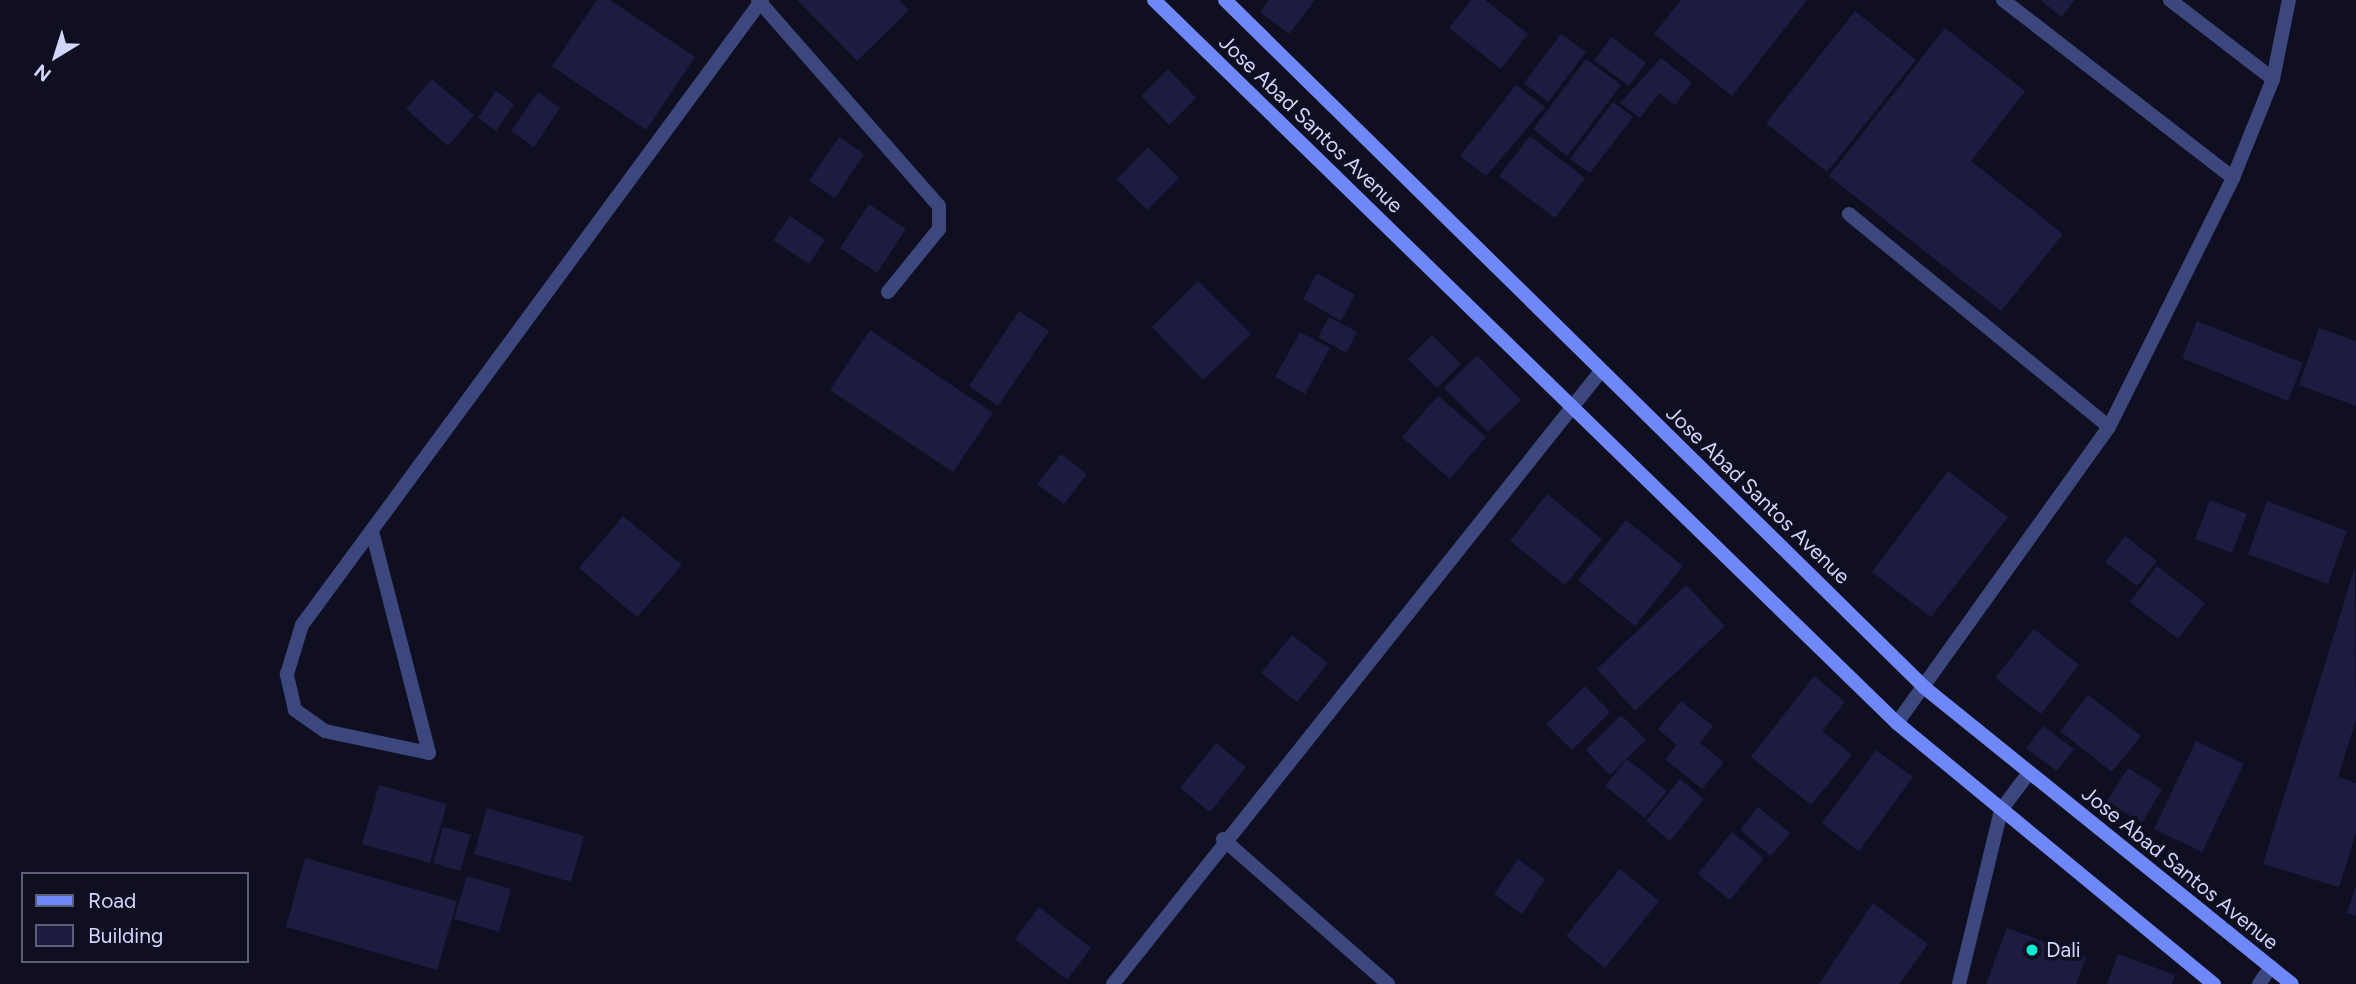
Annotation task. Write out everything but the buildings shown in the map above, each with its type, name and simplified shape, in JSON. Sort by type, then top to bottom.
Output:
[{"type":"main road","name":"Jose Abad Santos Avenue","points":[[1154,0],[1568,406],[1897,723],[2214,984]]},
{"type":"main road","name":"Jose Abad Santos Avenue","points":[[1225,0],[1926,688],[2028,774],[2288,983]]},
{"type":"street","points":[[2003,0],[2233,178]]},
{"type":"street","points":[[2170,0],[2273,79]]},
{"type":"street","points":[[1897,723],[1926,688],[2109,427],[2233,178],[2273,79],[2289,0]]},
{"type":"street","points":[[373,535],[429,753],[324,731],[295,710],[287,674],[302,625],[373,535],[760,1],[939,206],[939,229],[888,292]]},
{"type":"street","points":[[1849,214],[2109,427]]},
{"type":"street","points":[[1113,984],[1223,839],[1568,406],[1601,371]]},
{"type":"street","points":[[1959,984],[2001,810],[2028,774]]},
{"type":"street","points":[[1223,839],[1388,984]]},
{"type":"street","points":[[2259,984],[2271,967]]},
{"type":"place","name":"Dali","points":[[2032,950]]}]
